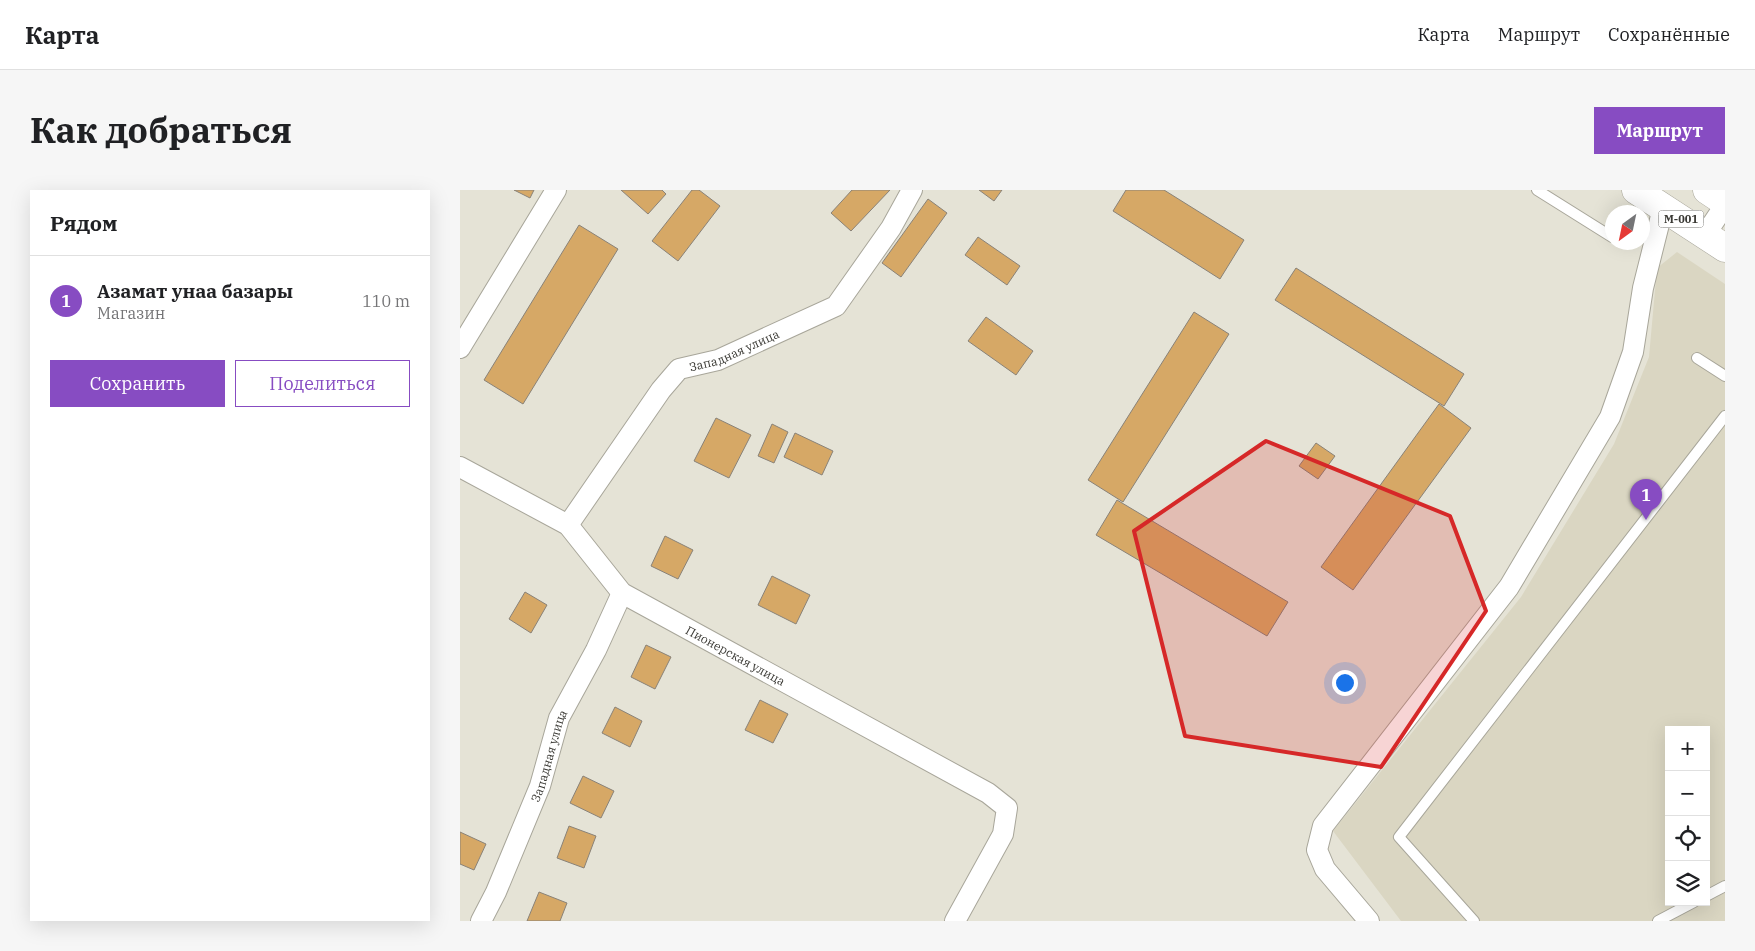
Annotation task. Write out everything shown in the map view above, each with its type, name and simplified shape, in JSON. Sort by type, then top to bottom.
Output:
[{"type":"main road","name":"M-001","points":[[1636,190],[1715,242]]},
{"type":"main road","points":[[1707,190],[1725,204]]},
{"type":"street","points":[[460,348],[556,190]]},
{"type":"street","name":"Западная улица","points":[[568,525],[661,390],[679,370],[718,360],[836,306],[891,228],[912,190]]},
{"type":"street","points":[[1715,242],[1725,204]]},
{"type":"street","points":[[1650,238],[1663,208]]},
{"type":"street","points":[[1369,921],[1325,870],[1317,850],[1323,826],[1509,587],[1610,417],[1633,352],[1648,250]]},
{"type":"street","name":"Пионерская улица","points":[[460,467],[568,525],[622,593],[988,793],[1008,808],[1003,834],[954,921]]},
{"type":"street","name":"Западная улица","points":[[481,921],[496,892],[540,786],[560,718],[596,650],[622,593]]},
{"type":"lane","points":[[1537,190],[1605,232]]},
{"type":"lane","points":[[1697,358],[1725,376]]},
{"type":"lane","points":[[1474,921],[1400,837],[1725,416]]},
{"type":"lane","points":[[1710,894],[1725,886]]},
{"type":"lane","points":[[1658,921],[1686,906]]},
{"type":"highlighted area","points":[[1266,441],[1450,516],[1486,611],[1381,767],[1185,736],[1134,531]]},
{"type":"shaded area","points":[[1677,252],[1725,284],[1725,921],[1401,921],[1333,831],[1521,597],[1614,444],[1649,357],[1657,268]]},
{"type":"building","points":[[514,190],[534,190],[530,198]]},
{"type":"building","points":[[621,190],[662,190],[666,194],[648,214]]},
{"type":"building","points":[[692,190],[699,190],[720,206],[678,261],[652,241]]},
{"type":"building","points":[[852,190],[890,190],[851,231],[831,213]]},
{"type":"building","points":[[979,190],[1002,190],[994,201]]},
{"type":"building","points":[[1126,190],[1164,190],[1244,240],[1220,279],[1113,211]]},
{"type":"building","points":[[928,199],[947,213],[901,277],[882,263]]},
{"type":"building","points":[[579,225],[618,249],[523,404],[484,380]]},
{"type":"building","points":[[978,237],[1020,266],[1007,285],[965,255]]},
{"type":"building","points":[[1296,268],[1464,374],[1444,406],[1275,300]]},
{"type":"building","points":[[1194,312],[1229,334],[1123,502],[1088,480]]},
{"type":"building","points":[[986,317],[1033,351],[1016,375],[968,341]]},
{"type":"building","points":[[1439,404],[1471,428],[1353,590],[1321,567]]},
{"type":"building","points":[[716,418],[751,435],[729,478],[694,461]]},
{"type":"building","points":[[772,424],[788,432],[774,463],[758,456]]},
{"type":"building","points":[[795,433],[833,451],[822,475],[784,457]]},
{"type":"building","points":[[1316,443],[1335,456],[1318,479],[1299,466]]},
{"type":"building","points":[[1117,500],[1288,602],[1267,636],[1096,535]]},
{"type":"building","points":[[665,536],[693,550],[678,579],[651,566]]},
{"type":"building","points":[[772,576],[810,595],[796,624],[758,605]]},
{"type":"building","points":[[525,592],[547,605],[531,633],[509,619]]},
{"type":"building","points":[[646,645],[671,657],[655,689],[631,677]]},
{"type":"building","points":[[760,700],[788,714],[773,743],[745,730]]},
{"type":"building","points":[[615,707],[642,721],[630,747],[602,733]]},
{"type":"building","points":[[583,776],[614,791],[601,818],[570,803]]},
{"type":"building","points":[[569,826],[596,836],[584,868],[557,858]]},
{"type":"building","points":[[460,832],[486,844],[474,870],[460,864]]},
{"type":"building","points":[[539,892],[567,903],[560,921],[527,921]]},
{"type":"place","name":"Азамат унаа базары","points":[[1646,520]]}]
